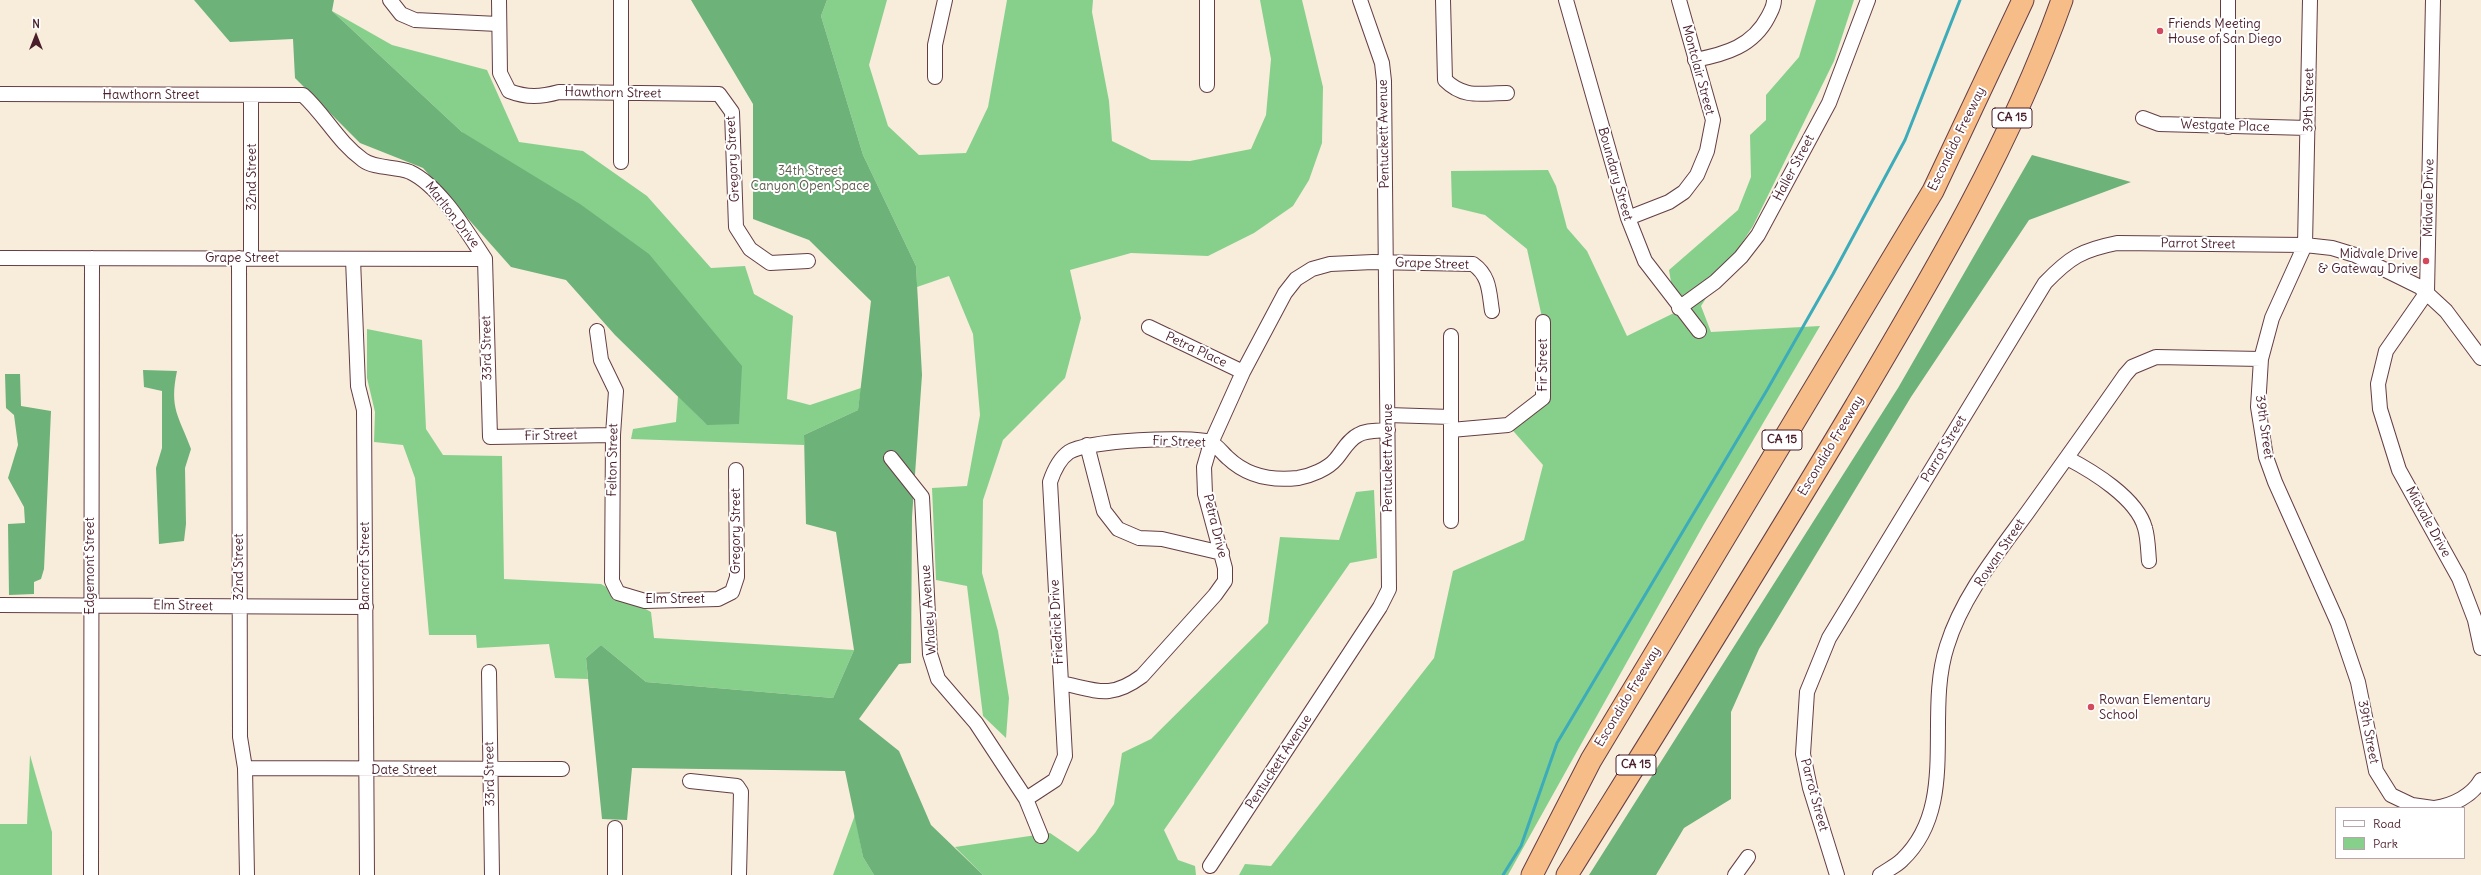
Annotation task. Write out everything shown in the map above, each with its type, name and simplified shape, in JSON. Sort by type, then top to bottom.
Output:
[{"type":"highway","points":[[1999,50],[2017,0]]},
{"type":"highway","name":"Escondido Freeway","points":[[1532,875],[1591,760],[1933,191],[2023,0]]},
{"type":"highway","name":"Escondido Freeway","points":[[1567,875],[1761,566],[1940,263],[1979,190],[2050,35],[2062,0]]},
{"type":"street","points":[[390,0],[401,14],[415,20],[498,24],[499,0]]},
{"type":"street","points":[[621,0],[621,162]]},
{"type":"street","points":[[935,77],[935,45],[945,0]]},
{"type":"street","points":[[1207,0],[1207,85]]},
{"type":"street","name":"Pentuckett Avenue","points":[[1210,866],[1380,608],[1389,589],[1384,81],[1382,63],[1360,0]]},
{"type":"street","points":[[1443,0],[1445,80],[1454,89],[1465,94],[1507,93]]},
{"type":"street","name":"Boundary Street","points":[[1566,0],[1628,218],[1645,261],[1679,308],[1699,331]]},
{"type":"street","name":"Montclair Street","points":[[1628,218],[1674,199],[1684,192],[1700,169],[1707,151],[1713,120],[1679,0]]},
{"type":"street","points":[[1696,60],[1738,48],[1760,32],[1774,6],[1774,0]]},
{"type":"street","name":"Haller Street","points":[[1679,308],[1715,282],[1741,257],[1758,235],[1829,103],[1868,0]]},
{"type":"street","points":[[2228,0],[2228,127]]},
{"type":"street","name":"39th Street","points":[[2310,0],[2305,245],[2272,318],[2261,359],[2258,407],[2266,457],[2275,482],[2338,623],[2358,682],[2376,771],[2392,795],[2412,805],[2429,807]]},
{"type":"street","name":"Midvale Drive","points":[[2433,0],[2427,292],[2386,351],[2378,384],[2380,409],[2399,470],[2459,578],[2475,620],[2481,648]]},
{"type":"street","name":"Hawthorn Street","points":[[498,24],[501,33],[500,73],[509,91],[521,96],[542,97],[559,92],[719,94]]},
{"type":"street","name":"Hawthorn Street","points":[[0,94],[303,95]]},
{"type":"street","name":"Gregory Street","points":[[719,94],[732,112],[736,226],[750,250],[770,263],[808,261]]},
{"type":"street","name":"32nd Street","points":[[248,875],[245,768],[240,737],[239,607],[245,258],[251,95]]},
{"type":"street","name":"Marlton Drive","points":[[303,95],[316,107],[347,148],[365,162],[408,171],[425,180],[485,259]]},
{"type":"street","name":"Westgate Place","points":[[2142,118],[2159,124],[2308,128]]},
{"type":"street","name":"Parrot Street","points":[[1837,875],[1810,788],[1803,754],[1807,692],[1829,638],[2045,283],[2064,264],[2088,249],[2117,243],[2305,245],[2332,248],[2355,255],[2427,292],[2446,311],[2481,358]]},
{"type":"street","name":"Grape Street","points":[[0,258],[485,259]]},
{"type":"street","name":"Edgemont Street","points":[[91,875],[90,605],[92,258]]},
{"type":"street","name":"Bancroft Street","points":[[354,259],[358,386],[364,410],[367,875]]},
{"type":"street","name":"33rd Street","points":[[485,259],[490,437]]},
{"type":"street","name":"Grape Street","points":[[1386,262],[1473,264],[1482,271],[1488,281],[1492,312]]},
{"type":"street","name":"Petra Drive","points":[[1060,683],[1103,692],[1118,690],[1142,676],[1215,595],[1225,581],[1225,568],[1206,494],[1204,467],[1212,443],[1243,372],[1277,304],[1296,279],[1312,269],[1330,264],[1386,262]]},
{"type":"street","name":"Fir Street","points":[[1388,414],[1451,423],[1508,425],[1543,398],[1543,322]]},
{"type":"street","name":"Petra Place","points":[[1149,327],[1243,372]]},
{"type":"street","name":"Felton Street","points":[[597,331],[602,360],[616,391],[612,435],[612,580],[618,593]]},
{"type":"street","points":[[1451,336],[1451,521]]},
{"type":"street","name":"Rowan Street","points":[[1880,875],[1902,860],[1915,845],[1930,818],[1936,794],[1936,711],[1942,665],[1960,613],[1986,570],[2132,367],[2156,357],[2261,359]]},
{"type":"street","name":"Fir Street","points":[[1087,445],[1108,441],[1212,443],[1238,468],[1256,476],[1277,479],[1300,478],[1323,469],[1334,461],[1349,442],[1358,434],[1388,430]]},
{"type":"street","name":"Fir Street","points":[[490,437],[612,435]]},
{"type":"street","points":[[1087,445],[1104,511],[1118,529],[1139,538],[1162,539],[1222,553]]},
{"type":"street","name":"Friedrick Drive","points":[[1026,800],[1049,785],[1061,771],[1065,756],[1050,482],[1054,469],[1061,460],[1070,452],[1087,445]]},
{"type":"street","name":"Whaley Avenue","points":[[891,458],[922,496],[930,654],[938,679],[976,723],[1026,800],[1041,836]]},
{"type":"street","points":[[2067,458],[2092,471],[2131,504],[2145,527],[2150,561]]},
{"type":"street","name":"Gregory Street","points":[[732,592],[737,577],[736,470]]},
{"type":"street","name":"Elm Street","points":[[618,593],[645,601],[718,599],[732,592]]},
{"type":"street","name":"Elm Street","points":[[0,605],[239,607],[366,606]]},
{"type":"street","name":"33rd Street","points":[[489,672],[492,875]]},
{"type":"street","name":"Date Street","points":[[245,768],[366,770],[562,769]]},
{"type":"street","points":[[2440,807],[2457,802],[2470,794],[2481,780]]},
{"type":"street","points":[[690,781],[737,786],[742,800],[739,875]]},
{"type":"street","points":[[615,828],[615,875]]},
{"type":"street","points":[[1735,875],[1748,857]]},
{"type":"green space","points":[[194,0],[334,0],[332,11],[462,132],[580,204],[649,254],[742,366],[739,424],[707,425],[615,335],[566,280],[511,267],[423,168],[360,143],[295,78],[293,39],[230,42]]},
{"type":"green space","name":"34th Street Canyon Open Space","points":[[691,0],[827,0],[821,16],[863,155],[916,266],[922,375],[912,517],[911,663],[899,664],[859,719],[899,751],[931,825],[983,875],[874,875],[863,857],[845,771],[632,768],[627,820],[602,819],[586,658],[601,645],[646,682],[833,698],[854,650],[836,532],[806,524],[804,435],[858,410],[871,301],[809,240],[753,219],[753,104]]},
{"type":"green space","points":[[827,0],[887,0],[869,65],[888,126],[919,155],[966,153],[988,107],[1007,0],[1093,0],[1092,12],[1109,101],[1112,141],[1151,160],[1190,161],[1251,149],[1266,115],[1271,59],[1260,0],[1302,0],[1323,87],[1322,143],[1309,180],[1293,206],[1254,233],[1208,256],[1131,253],[1070,270],[1081,318],[1065,378],[1003,440],[983,500],[982,573],[998,631],[1009,698],[1006,738],[983,716],[967,586],[936,580],[932,488],[967,486],[980,415],[973,334],[949,276],[917,287],[916,266],[863,155],[821,16]]},
{"type":"green space","points":[[1816,0],[1854,0],[1834,61],[1753,226],[1701,306],[1711,332],[1820,326],[1704,524],[1508,875],[1239,875],[1245,864],[1271,866],[1434,658],[1453,571],[1524,540],[1543,465],[1508,425],[1543,397],[1543,322],[1527,249],[1485,215],[1452,207],[1451,171],[1548,170],[1556,186],[1567,228],[1587,251],[1627,336],[1676,312],[1669,270],[1738,210],[1751,177],[1750,135],[1766,120],[1766,95],[1799,57]]},
{"type":"green space","points":[[332,11],[392,45],[487,70],[519,142],[583,151],[647,196],[711,268],[745,266],[754,294],[793,316],[787,399],[810,405],[861,388],[858,410],[804,435],[804,445],[631,439],[633,429],[676,422],[678,396],[707,425],[462,132]]},
{"type":"green space","points":[[2032,155],[2131,182],[2029,220],[1911,397],[1759,649],[1731,712],[1731,799],[1684,828],[1656,875],[1589,875],[1898,388]]},
{"type":"green space","points":[[367,329],[422,340],[426,429],[443,455],[502,456],[504,579],[601,584],[651,612],[654,638],[854,650],[833,698],[646,682],[601,645],[586,658],[588,679],[555,678],[549,644],[477,648],[476,635],[429,635],[415,478],[403,445],[374,442],[375,412],[367,378]]},
{"type":"green space","points":[[143,370],[177,371],[174,395],[176,412],[191,449],[185,468],[186,524],[184,541],[159,544],[156,468],[162,448],[162,391],[144,387]]},
{"type":"green space","points":[[5,374],[20,374],[21,406],[51,411],[44,569],[41,579],[34,582],[34,594],[9,595],[8,524],[25,523],[24,507],[8,478],[18,445],[14,415],[6,408]]},
{"type":"green space","points":[[1374,490],[1377,558],[1350,563],[1164,830],[1178,860],[1195,866],[1196,875],[983,875],[955,847],[1050,833],[1078,852],[1095,833],[1114,804],[1122,753],[1151,739],[1268,623],[1280,537],[1339,540],[1356,492]]},
{"type":"green space","points":[[30,755],[52,832],[52,875],[0,875],[0,824],[27,824]]},
{"type":"green space","points":[[855,815],[863,857],[874,875],[833,875]]},
{"type":"waterway","points":[[1503,875],[1521,846],[1557,743],[1767,390],[1833,274],[1905,140],[1960,0]]},
{"type":"place","name":"Friends Meeting House of San Diego","points":[[2160,31]]},
{"type":"place","name":"Midvale Drive & Gateway Drive","points":[[2426,261]]},
{"type":"place","name":"Rowan Elementary School","points":[[2091,707]]}]
